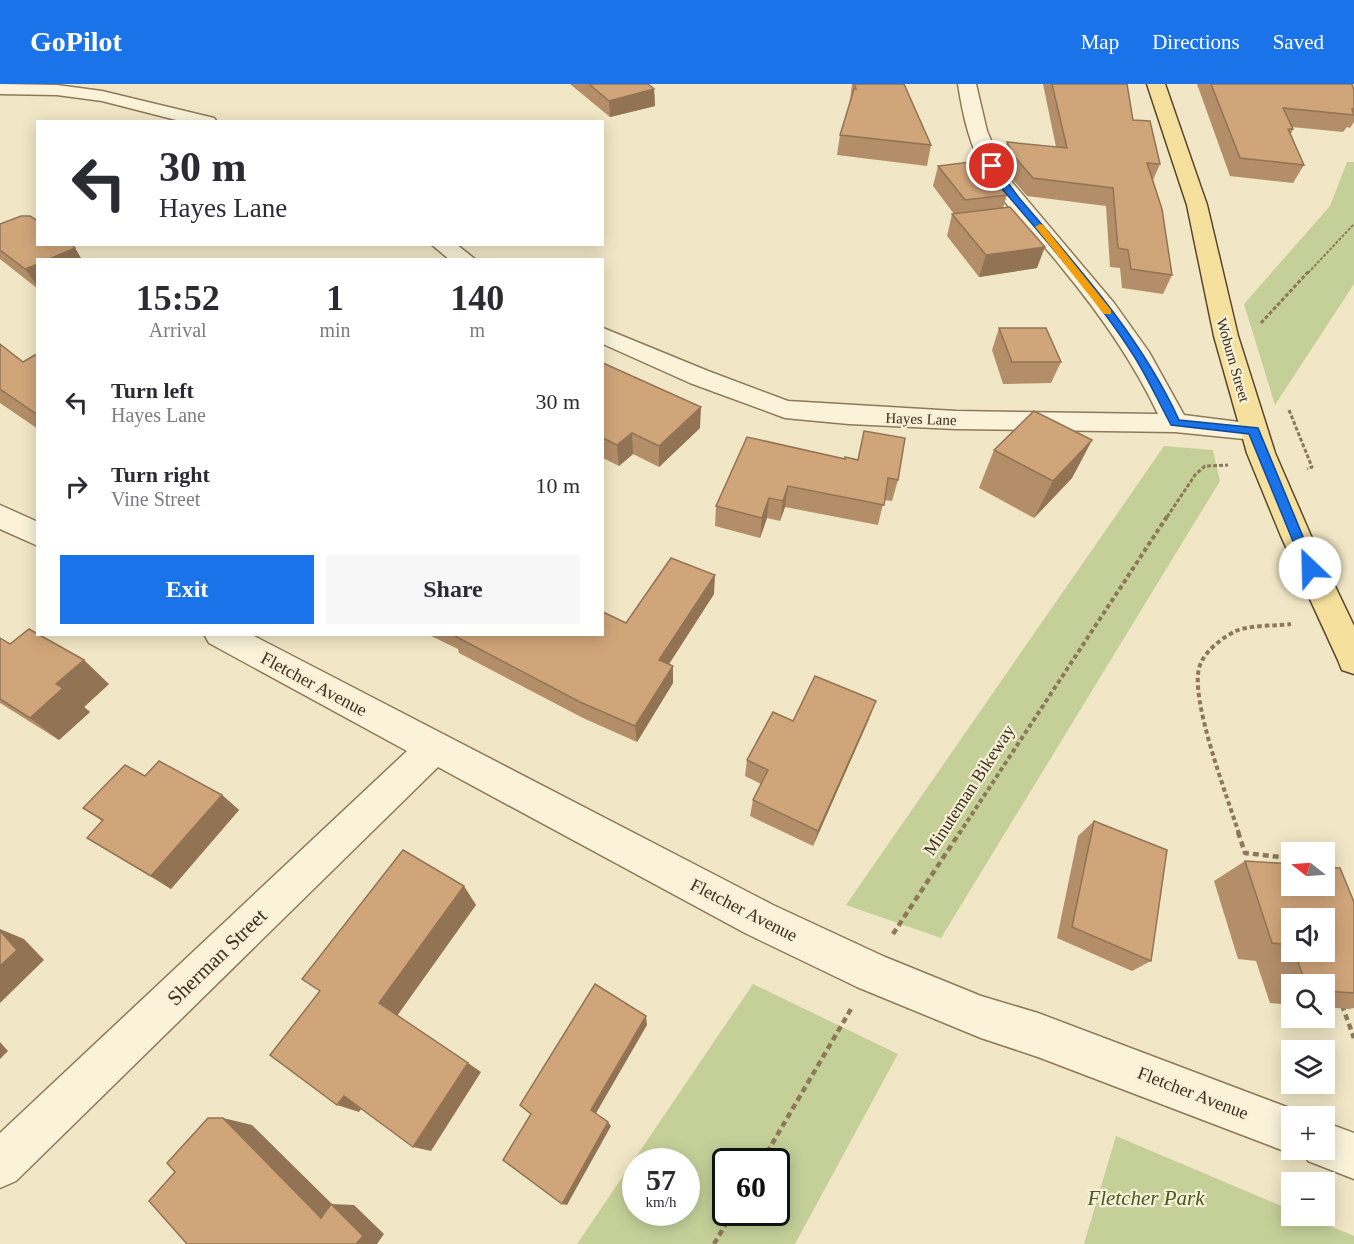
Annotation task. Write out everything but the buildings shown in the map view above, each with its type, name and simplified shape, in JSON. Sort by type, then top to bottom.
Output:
[{"type":"main road","name":"Woburn Street","points":[[1156,84],[1197,205],[1226,336],[1254,431],[1296,536],[1354,660]]},
{"type":"street","points":[[967,84],[976,126],[996,176],[1056,247],[1125,335],[1155,382],[1175,423]]},
{"type":"street","points":[[0,89],[57,90],[102,96],[200,120]]},
{"type":"street","points":[[444,246],[462,258]]},
{"type":"street","name":"Hayes Lane","points":[[604,335],[699,377],[785,409],[849,416],[945,420],[1175,423],[1254,431]]},
{"type":"street","points":[[0,516],[36,535]]},
{"type":"street","name":"Fletcher Avenue","points":[[224,636],[759,919],[872,972],[981,1017],[1038,1035],[1281,1127]]},
{"type":"street","name":"Sherman Street","points":[[0,1165],[434,748]]},
{"type":"street","points":[[1335,1148],[1354,1156]]},
{"type":"path","points":[[1270,312],[1354,224]]},
{"type":"path","name":"Minuteman Bikeway","points":[[770,1148],[902,918],[1195,475],[1209,464],[1227,465]]},
{"type":"path","points":[[1281,857],[1245,853],[1201,713],[1196,686],[1200,664],[1216,644],[1238,630],[1291,624]]},
{"type":"path","points":[[1339,996],[1354,1038]]},
{"type":"path","points":[[714,1244],[725,1226]]},
{"type":"green space","points":[[1347,162],[1354,162],[1354,284],[1275,405],[1244,304],[1330,206]]},
{"type":"green space","points":[[1164,446],[1213,450],[1220,481],[941,938],[846,905]]},
{"type":"green space","points":[[753,984],[898,1054],[795,1244],[577,1244],[622,1178],[622,1226],[700,1226],[700,1148],[642,1148]]},
{"type":"green space","name":"Fletcher Park","points":[[1116,1136],[1281,1206],[1281,1226],[1330,1226],[1354,1236],[1354,1244],[1084,1244]]},
{"type":"slow traffic","points":[[1040,227],[1108,312]]},
{"type":"route","points":[[992,166],[996,176],[1068,261],[1136,351],[1162,395],[1175,423],[1254,431],[1274,486],[1310,568]]}]
